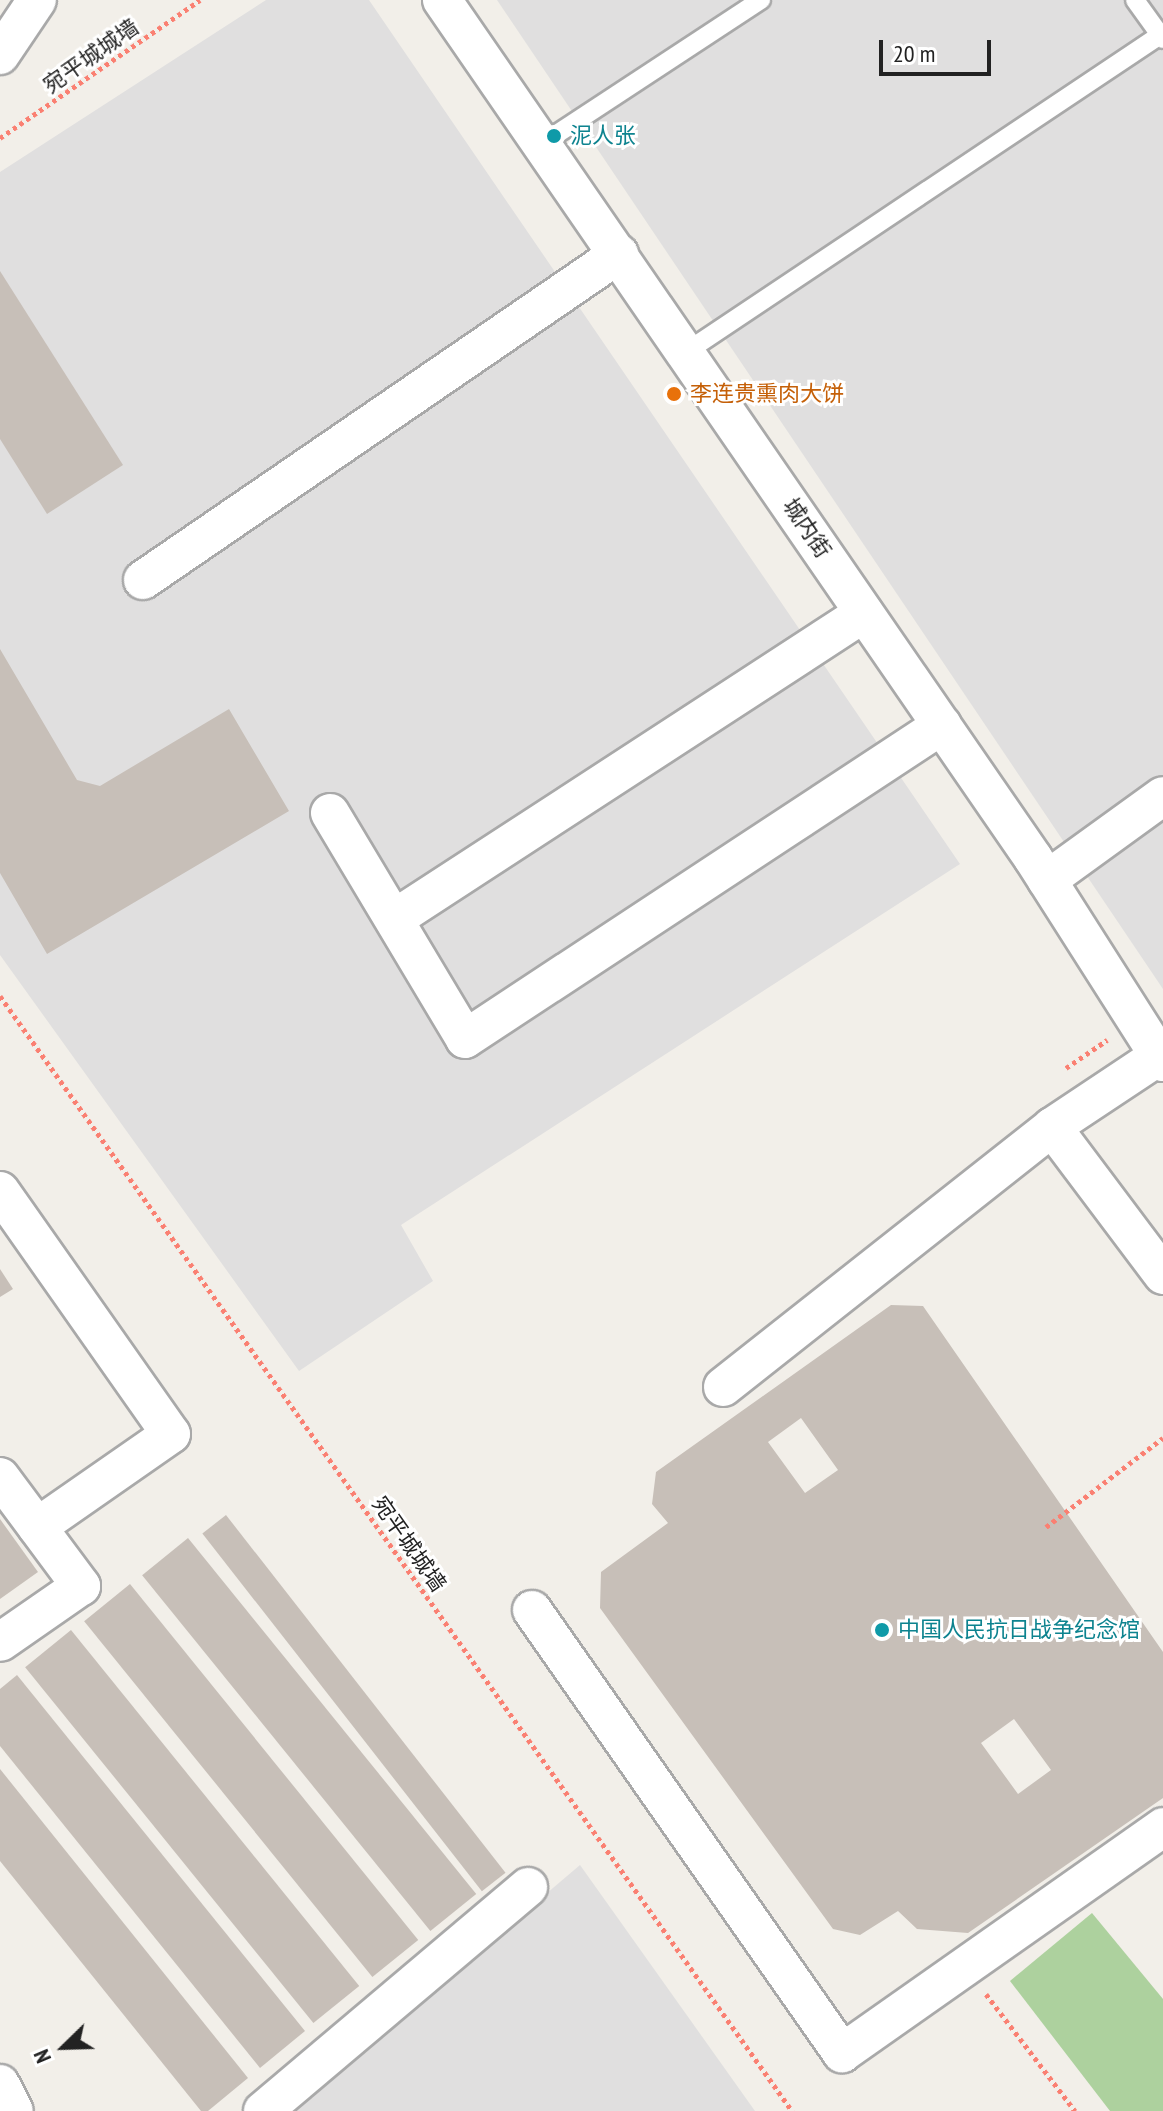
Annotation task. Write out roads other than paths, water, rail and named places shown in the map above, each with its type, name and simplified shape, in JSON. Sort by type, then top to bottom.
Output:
[{"type":"street","points":[[0,55],[37,0]]},
{"type":"street","name":"城内街","points":[[442,0],[942,725],[1047,880],[1161,1059]]},
{"type":"street","points":[[143,580],[619,254]]},
{"type":"street","points":[[397,917],[864,613]]},
{"type":"street","points":[[330,813],[397,917],[465,1039],[942,725]]},
{"type":"street","points":[[1047,880],[1163,796]]},
{"type":"street","points":[[723,1387],[1052,1127],[1161,1059]]},
{"type":"street","points":[[1052,1127],[1163,1275]]},
{"type":"street","points":[[0,1191],[171,1434],[37,1527]]},
{"type":"street","points":[[0,1477],[81,1586],[0,1642]]},
{"type":"street","points":[[532,1610],[842,2053],[1163,1827]]},
{"type":"street","points":[[263,2111],[528,1887]]},
{"type":"street","points":[[0,2084],[14,2111]]},
{"type":"lane","points":[[543,143],[761,0]]},
{"type":"lane","points":[[686,352],[1161,37],[1135,0]]},
{"type":"place","name":"泥人张","points":[[554,136]]},
{"type":"place","name":"李连贵熏肉大饼","points":[[674,394]]},
{"type":"place","name":"中国人民抗日战争纪念馆","points":[[882,1630]]}]
